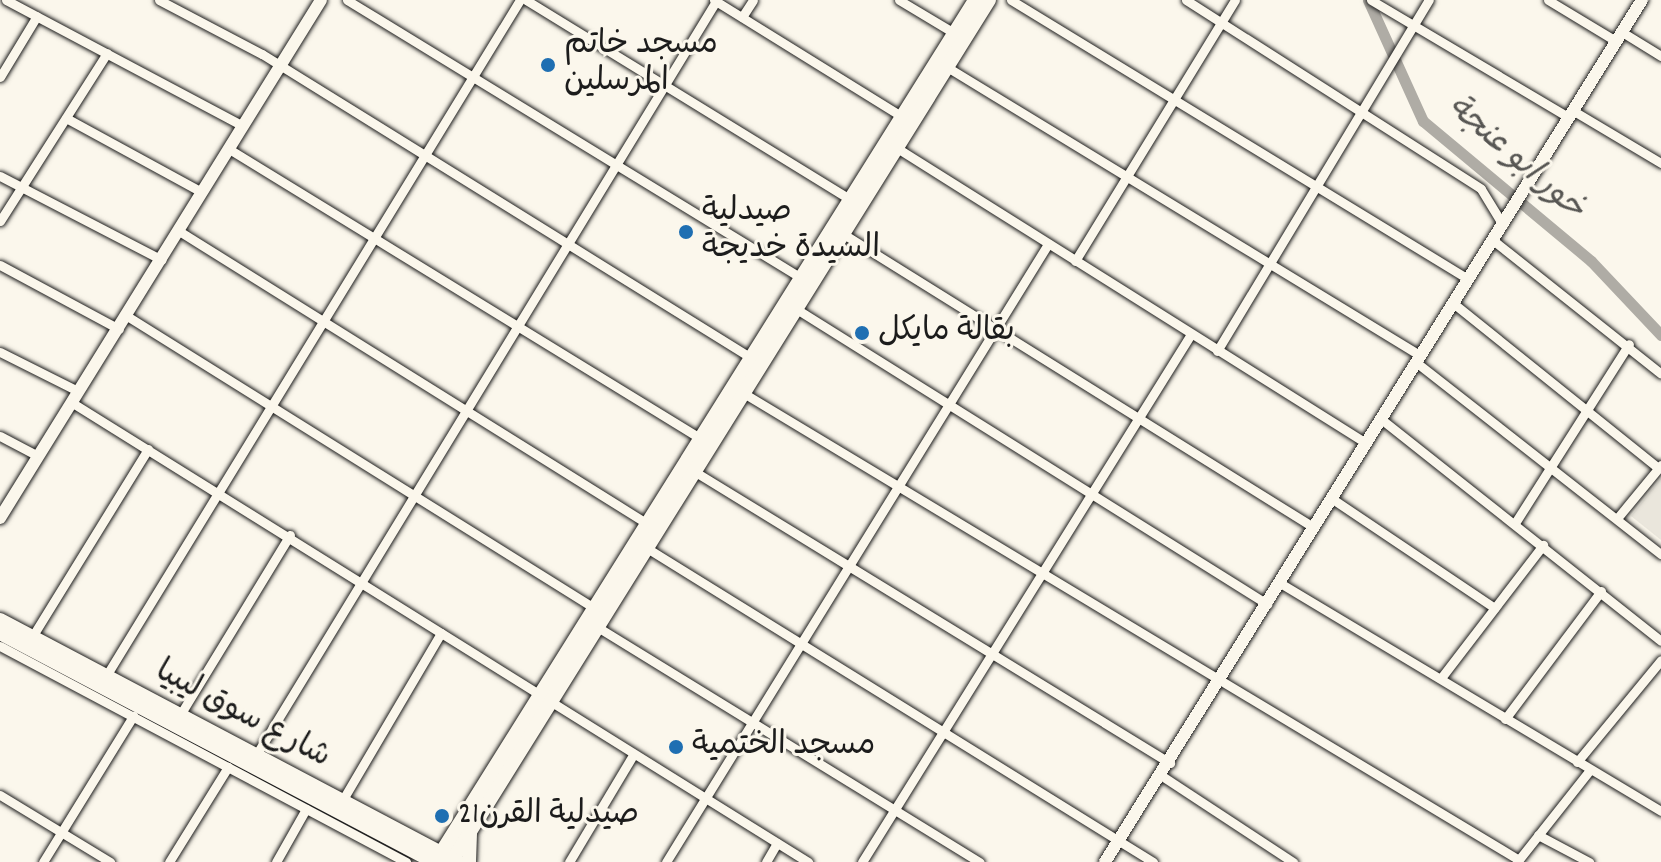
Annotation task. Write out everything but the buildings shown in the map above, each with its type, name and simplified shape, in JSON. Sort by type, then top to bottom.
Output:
[{"type":"main road","points":[[601,618],[651,526],[975,0]]},
{"type":"main road","points":[[446,860],[601,618],[650,550],[989,0]]},
{"type":"main road","name":"شارع سوق ليبيا","points":[[0,620],[342,801],[446,860]]},
{"type":"main road","name":"شارع سوق ليبيا","points":[[0,633],[446,860]]},
{"type":"main road","points":[[446,860],[470,832],[550,698]]},
{"type":"main road","points":[[469,862],[470,832]]},
{"type":"street","points":[[6,0],[243,126]]},
{"type":"street","points":[[159,0],[281,67],[753,359]]},
{"type":"street","points":[[0,518],[321,0]]},
{"type":"street","points":[[347,0],[803,279]]},
{"type":"street","points":[[106,676],[523,0],[851,200]]},
{"type":"street","points":[[742,17],[753,0]]},
{"type":"street","points":[[899,0],[954,33]]},
{"type":"street","points":[[1011,0],[1468,279]]},
{"type":"street","points":[[1186,0],[1481,189],[1505,222]]},
{"type":"street","points":[[1075,261],[1235,0]]},
{"type":"street","points":[[1371,0],[1412,26],[1661,163]]},
{"type":"street","points":[[1217,351],[1429,0]]},
{"type":"street","points":[[1548,0],[1661,56]]},
{"type":"street","points":[[1105,862],[1162,776],[1313,527],[1642,0]]},
{"type":"street","points":[[256,755],[715,1],[903,117]]},
{"type":"street","points":[[0,77],[37,16]]},
{"type":"street","points":[[0,221],[107,53]]},
{"type":"street","points":[[947,67],[1419,359],[1619,516],[1661,554]]},
{"type":"street","points":[[66,118],[202,192]]},
{"type":"street","points":[[897,148],[1366,443]]},
{"type":"street","points":[[229,149],[378,237],[704,440]]},
{"type":"street","points":[[0,176],[162,260]]},
{"type":"street","points":[[179,231],[651,526]]},
{"type":"street","points":[[845,235],[1313,527]]},
{"type":"street","points":[[1494,241],[1629,344],[1661,374]]},
{"type":"street","points":[[666,862],[1048,244]]},
{"type":"street","points":[[0,265],[119,329]]},
{"type":"street","points":[[1453,303],[1587,412],[1660,466],[1619,516]]},
{"type":"street","points":[[798,310],[1267,604]]},
{"type":"street","points":[[127,316],[414,494],[754,721],[980,862]]},
{"type":"street","points":[[862,862],[1191,334]]},
{"type":"street","points":[[1515,523],[1629,344]]},
{"type":"street","points":[[0,352],[75,396],[148,449],[290,535],[361,583],[550,698],[633,755],[808,862]]},
{"type":"street","points":[[745,394],[1041,576],[1220,680],[1518,861],[1590,770]]},
{"type":"street","points":[[1381,419],[1661,641]]},
{"type":"street","points":[[0,436],[38,456]]},
{"type":"street","points":[[32,637],[148,449]]},
{"type":"street","points":[[697,473],[1170,763]]},
{"type":"street","points":[[1331,498],[1495,608]]},
{"type":"street","points":[[180,715],[290,535]]},
{"type":"street","points":[[1441,678],[1543,545]]},
{"type":"street","points":[[650,550],[942,734],[1120,839],[1153,862]]},
{"type":"street","points":[[1280,583],[1661,811]]},
{"type":"street","points":[[1505,719],[1601,591]]},
{"type":"street","points":[[342,801],[441,633]]},
{"type":"street","points":[[0,646],[406,862]]},
{"type":"street","points":[[1577,762],[1657,674],[1661,660]]},
{"type":"street","points":[[43,862],[133,716]]},
{"type":"street","points":[[569,862],[633,755]]},
{"type":"street","points":[[169,862],[228,767]]},
{"type":"street","points":[[1162,776],[1293,862]]},
{"type":"street","points":[[0,795],[110,862]]},
{"type":"street","points":[[280,861],[306,809]]},
{"type":"street","points":[[1538,835],[1589,862]]},
{"type":"street","points":[[766,862],[777,843]]},
{"type":"shaded area","points":[[1661,478],[1661,540],[1631,516]]},
{"type":"waterway","name":"خور ابو عنجة","points":[[1368,0],[1423,121],[1591,261],[1661,335]]},
{"type":"place","name":"مسجد خاتم المرسلين","points":[[548,65]]},
{"type":"place","name":"صيدلية السيدة خديجة","points":[[686,232]]},
{"type":"place","name":"بقالة مايكل","points":[[862,333]]},
{"type":"place","name":"مسجد الختمية","points":[[676,747]]},
{"type":"place","name":"صيدلية القرن21","points":[[442,816]]}]
